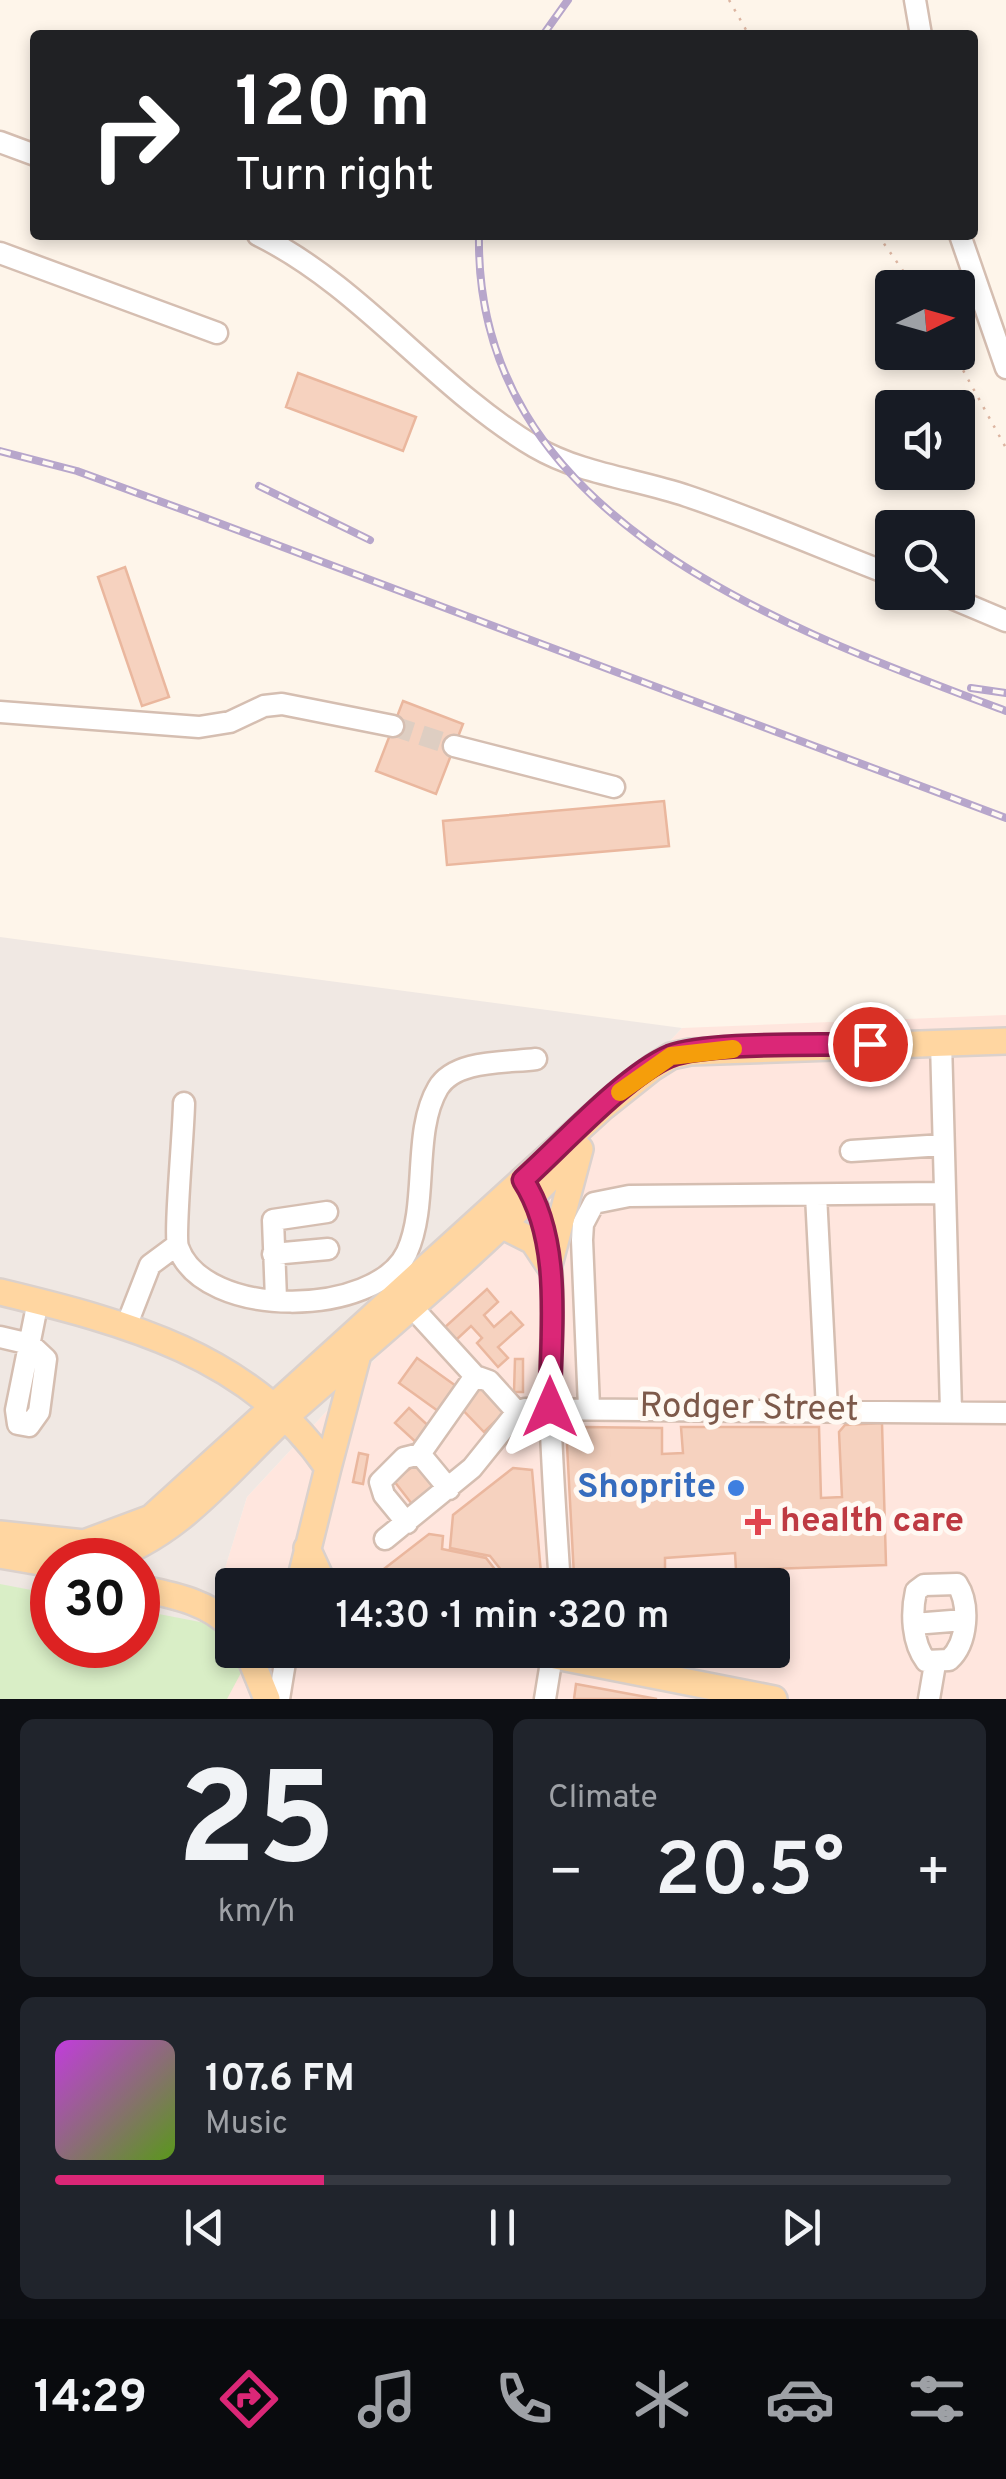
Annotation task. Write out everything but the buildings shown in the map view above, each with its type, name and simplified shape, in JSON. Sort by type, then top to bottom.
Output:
[{"type":"main road","points":[[0,1534],[68,1545],[125,1530],[152,1518],[282,1410],[528,1188],[630,1085],[671,1056],[690,1052],[1006,1041]]},
{"type":"main road","points":[[150,1538],[184,1516],[282,1410],[358,1353],[503,1226],[528,1188],[581,1146],[630,1085]]},
{"type":"main road","points":[[549,1265],[581,1146]]},
{"type":"main road","points":[[503,1226],[533,1241],[549,1265]]},
{"type":"main road","points":[[0,1292],[127,1324],[215,1367],[282,1410],[328,1468]]},
{"type":"main road","points":[[303,1568],[358,1353]]},
{"type":"main road","points":[[308,1548],[317,1568]]},
{"type":"main road","points":[[0,1555],[30,1560]]},
{"type":"main road","points":[[160,1595],[215,1612]]},
{"type":"main road","points":[[254,1668],[266,1699]]},
{"type":"main road","points":[[619,1668],[774,1699]]},
{"type":"street","points":[[915,0],[920,30]]},
{"type":"street","points":[[0,142],[30,153]]},
{"type":"street","points":[[267,240],[322,272],[454,387],[534,446],[570,463],[685,495],[875,569]]},
{"type":"street","points":[[962,240],[1006,368]]},
{"type":"street","points":[[0,254],[217,333]]},
{"type":"street","points":[[975,608],[1006,621]]},
{"type":"street","points":[[0,712],[198,727],[230,722],[264,706],[298,704],[393,726]]},
{"type":"street","points":[[454,746],[614,788]]},
{"type":"street","points":[[941,1042],[951,1411]]},
{"type":"street","points":[[184,1104],[177,1245],[190,1267],[212,1286],[248,1298],[343,1296],[369,1288],[392,1272],[406,1252],[416,1217],[429,1112],[438,1087],[451,1074],[470,1067],[536,1059]]},
{"type":"street","points":[[851,1151],[943,1145]]},
{"type":"street","points":[[528,1188],[549,1265],[550,1407],[559,1568]]},
{"type":"street","points":[[589,1407],[582,1240],[583,1224],[594,1203],[629,1196],[944,1193]]},
{"type":"street","points":[[816,1196],[827,1409]]},
{"type":"street","points":[[276,1299],[273,1220],[327,1212]]},
{"type":"street","points":[[127,1324],[150,1265],[177,1245]]},
{"type":"street","points":[[272,1254],[328,1249]]},
{"type":"street","points":[[0,1337],[30,1344],[38,1301]]},
{"type":"street","points":[[384,1539],[472,1468],[517,1412],[489,1380],[475,1376],[411,1306]]},
{"type":"street","points":[[407,1522],[384,1495],[380,1482],[404,1458],[420,1454],[475,1376]]},
{"type":"street","name":"Rodger Street","points":[[517,1412],[589,1407],[1006,1413]]},
{"type":"street","points":[[420,1454],[449,1489]]},
{"type":"street","points":[[936,1584],[960,1587],[964,1620],[957,1653],[935,1664],[921,1655],[914,1624],[916,1591],[936,1584]]},
{"type":"street","points":[[914,1624],[964,1620]]},
{"type":"street","points":[[929,1699],[935,1664]]},
{"type":"street","points":[[279,1699],[284,1668]]},
{"type":"street","points":[[544,1699],[550,1668]]},
{"type":"street","points":[[669,1680],[670,1668]]},
{"type":"path","points":[[730,0],[746,30]]},
{"type":"path","points":[[881,240],[902,270]]},
{"type":"path","points":[[963,370],[1006,448]]},
{"type":"shaded area","points":[[0,937],[682,1028],[247,1497],[225,1568],[215,1568],[215,1601],[198,1656],[160,1647],[160,1538],[30,1538],[30,1618],[0,1611]]},
{"type":"shaded area","points":[[1006,1015],[1006,1699],[178,1699],[198,1655],[215,1600],[215,1668],[790,1668],[790,1568],[225,1568],[247,1497],[682,1028]]},
{"type":"green space","points":[[0,1584],[30,1590],[30,1668],[160,1668],[160,1614],[215,1625],[215,1668],[242,1668],[227,1699],[0,1699]]},
{"type":"tunnel","points":[[393,726],[454,746]]},
{"type":"railway","points":[[547,30],[568,0]]},
{"type":"railway","points":[[480,240],[491,334],[528,418],[585,489],[658,549],[741,599],[830,642],[1006,711]]},
{"type":"railway","points":[[0,451],[77,471],[1006,818]]},
{"type":"railway","points":[[259,486],[370,540]]},
{"type":"railway","points":[[971,688],[1006,693]]},
{"type":"slow traffic","points":[[620,1092],[671,1056],[733,1049]]},
{"type":"place","name":"Shoprite","points":[[736,1488]]},
{"type":"place","name":"health care","points":[[758,1522]]},
{"type":"route","points":[[550,1407],[549,1265],[534,1197],[523,1180],[622,1091],[671,1056],[729,1049],[870,1044]]}]
